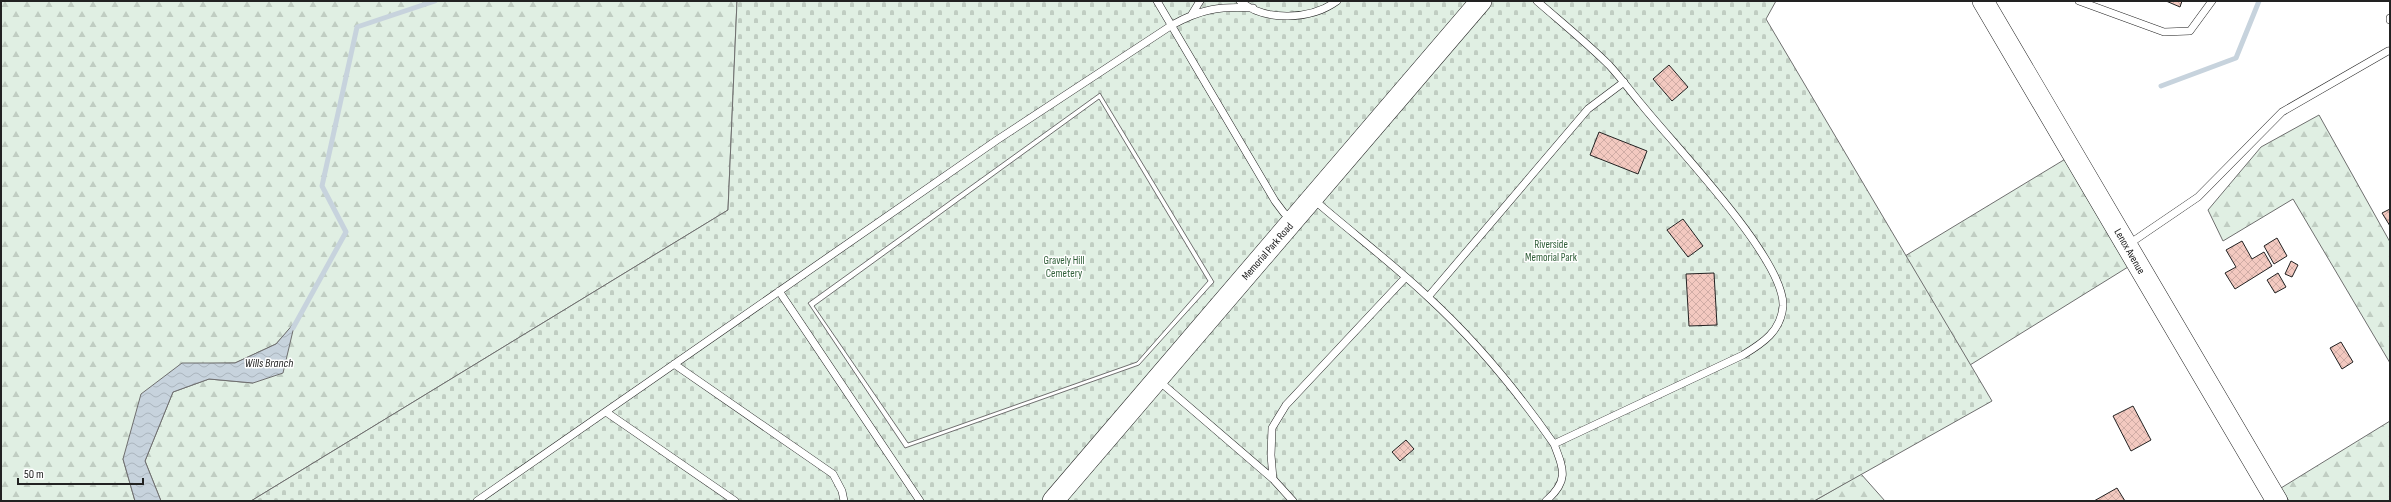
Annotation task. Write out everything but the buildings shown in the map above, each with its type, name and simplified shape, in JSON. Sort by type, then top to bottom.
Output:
[{"type":"street","name":"Memorial Park Road","points":[[1053,501],[1481,1]]},
{"type":"street","name":"Lenox Avenue","points":[[1984,1],[2277,501]]},
{"type":"lane","points":[[1157,1],[1276,201],[1284,213],[1294,219]]},
{"type":"lane","points":[[1192,14],[1200,1]]},
{"type":"lane","points":[[1240,1],[1253,8],[1282,16],[1303,15],[1319,10],[1337,1]]},
{"type":"lane","points":[[1537,1],[1609,65],[1716,189],[1757,247],[1779,284],[1783,304],[1780,322],[1766,341],[1743,355],[1554,444]]},
{"type":"lane","points":[[2079,1],[2164,32],[2190,31],[2212,1]]},
{"type":"lane","points":[[477,501],[997,140],[1172,26],[1192,14],[1213,8],[1253,8]]},
{"type":"lane","points":[[2127,245],[2198,197],[2282,112],[2388,51]]},
{"type":"lane","points":[[1428,297],[1588,109],[1624,82]]},
{"type":"lane","points":[[1312,199],[1428,297],[1477,347],[1524,402],[1554,444],[1564,474],[1560,488],[1546,501]]},
{"type":"lane","points":[[1273,479],[1271,455],[1272,428],[1286,405],[1405,278]]},
{"type":"lane","points":[[779,291],[920,501]]},
{"type":"lane","points":[[674,364],[833,474],[842,491],[844,501]]},
{"type":"lane","points":[[1158,379],[1273,479],[1293,501]]},
{"type":"lane","points":[[606,412],[735,501]]},
{"type":"green space","points":[[1,1],[737,1],[728,210],[251,501],[161,501],[145,461],[173,392],[209,379],[253,383],[295,323],[276,344],[235,363],[182,364],[123,459],[135,501],[1,501]]},
{"type":"green space","name":"Riverside Memorial Park","points":[[737,1],[1776,1],[1766,19],[1992,401],[1814,501],[251,501],[728,210]],"holes":[[[1100,93],[1214,282],[1139,365],[905,448],[808,303]]]},
{"type":"green space","name":"Gravely Hill Cemetery","points":[[1099,99],[1208,281],[1137,362],[908,443],[814,306]]},
{"type":"green space","points":[[2319,115],[2390,242],[2390,363],[2293,199],[2223,241],[2208,210],[2261,147]]},
{"type":"green space","points":[[2067,158],[2128,267],[1970,365],[1905,256]]},
{"type":"green space","points":[[2390,421],[2390,501],[2289,501],[2281,488]]},
{"type":"green space","points":[[1861,474],[1885,501],[1814,501]]},
{"type":"water","name":"Wills Branch","points":[[295,322],[283,373],[253,383],[209,379],[173,392],[145,461],[161,501],[135,501],[123,459],[141,394],[182,363],[235,363],[276,344]]},
{"type":"waterway","name":"Wills Branch","points":[[293,328],[346,232],[322,186],[357,27],[435,1]]},
{"type":"waterway","points":[[2161,86],[2236,58],[2259,1]]}]
